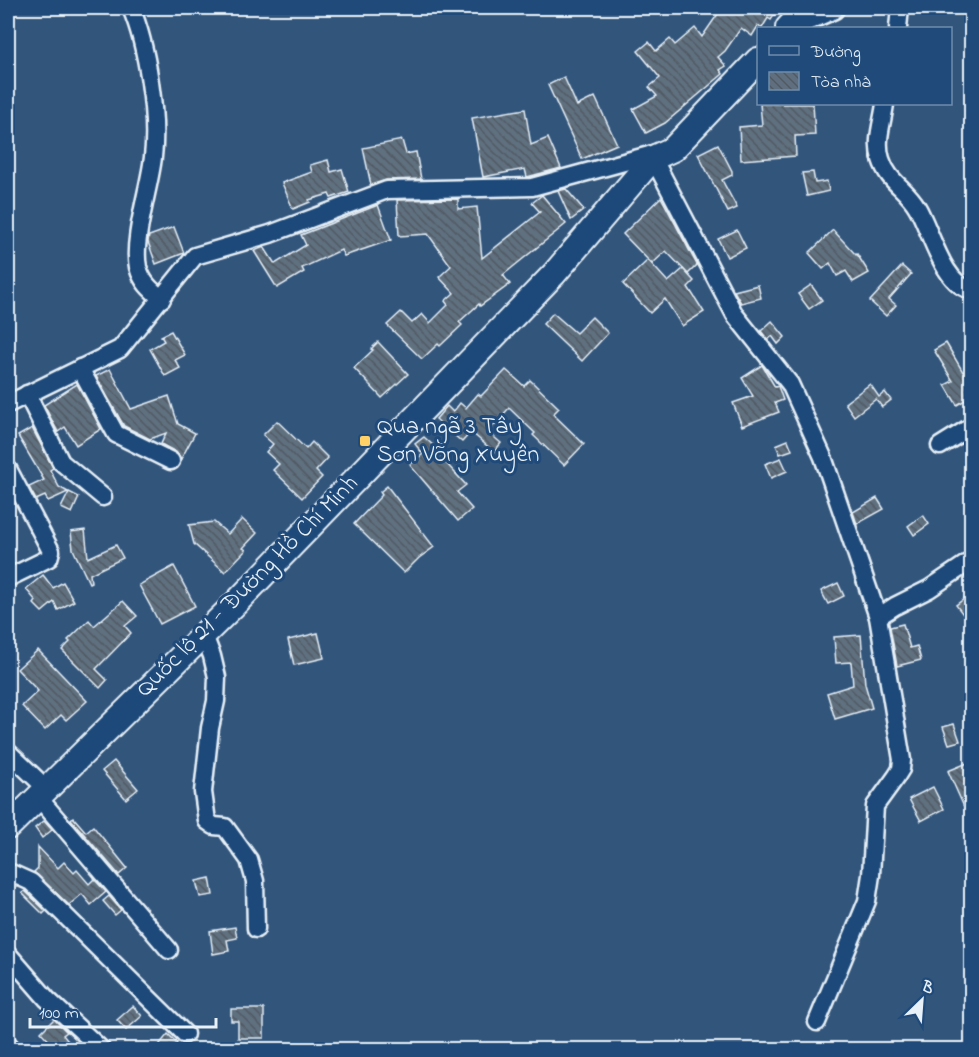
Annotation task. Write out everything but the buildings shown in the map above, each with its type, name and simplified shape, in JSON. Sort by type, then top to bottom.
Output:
[{"type":"highway","points":[[790,27],[807,8]]},
{"type":"highway","name":"Quốc lộ 21 - Đường Hồ Chí Minh","points":[[8,827],[204,635],[554,274],[663,153],[757,62]]},
{"type":"main road","points":[[791,27],[833,8]]},
{"type":"street","points":[[131,8],[147,65],[154,131],[153,156],[137,246],[138,264],[143,282],[162,299]]},
{"type":"street","points":[[898,27],[900,8]]},
{"type":"street","points":[[885,105],[879,147],[885,170],[891,180],[913,200],[919,209],[924,225],[946,269],[962,287],[972,290]]},
{"type":"street","points":[[8,404],[120,349],[195,256],[270,234],[387,190],[532,187],[663,153],[735,315],[790,384],[823,457],[878,617],[902,760],[901,769],[875,806],[871,875],[867,901],[817,1022]]},
{"type":"street","points":[[80,368],[116,434],[171,461]]},
{"type":"street","points":[[27,394],[62,462],[103,497]]},
{"type":"street","points":[[940,446],[972,426]]},
{"type":"street","points":[[8,469],[51,551],[50,558],[8,578]]},
{"type":"street","points":[[878,617],[929,589],[972,560]]},
{"type":"street","points":[[204,635],[217,677],[216,701],[210,728],[203,792],[207,821],[214,826],[225,826],[249,860],[255,881],[256,929]]},
{"type":"street","points":[[8,752],[170,950]]},
{"type":"street","points":[[8,875],[11,873],[31,882],[185,1034]]},
{"type":"street","points":[[8,954],[47,999],[102,1050]]},
{"type":"street","points":[[8,1044],[13,1050]]},
{"type":"place","name":"Qua ngã 3 Tây Sơn Võng Xuyên","points":[[365,441]]}]
